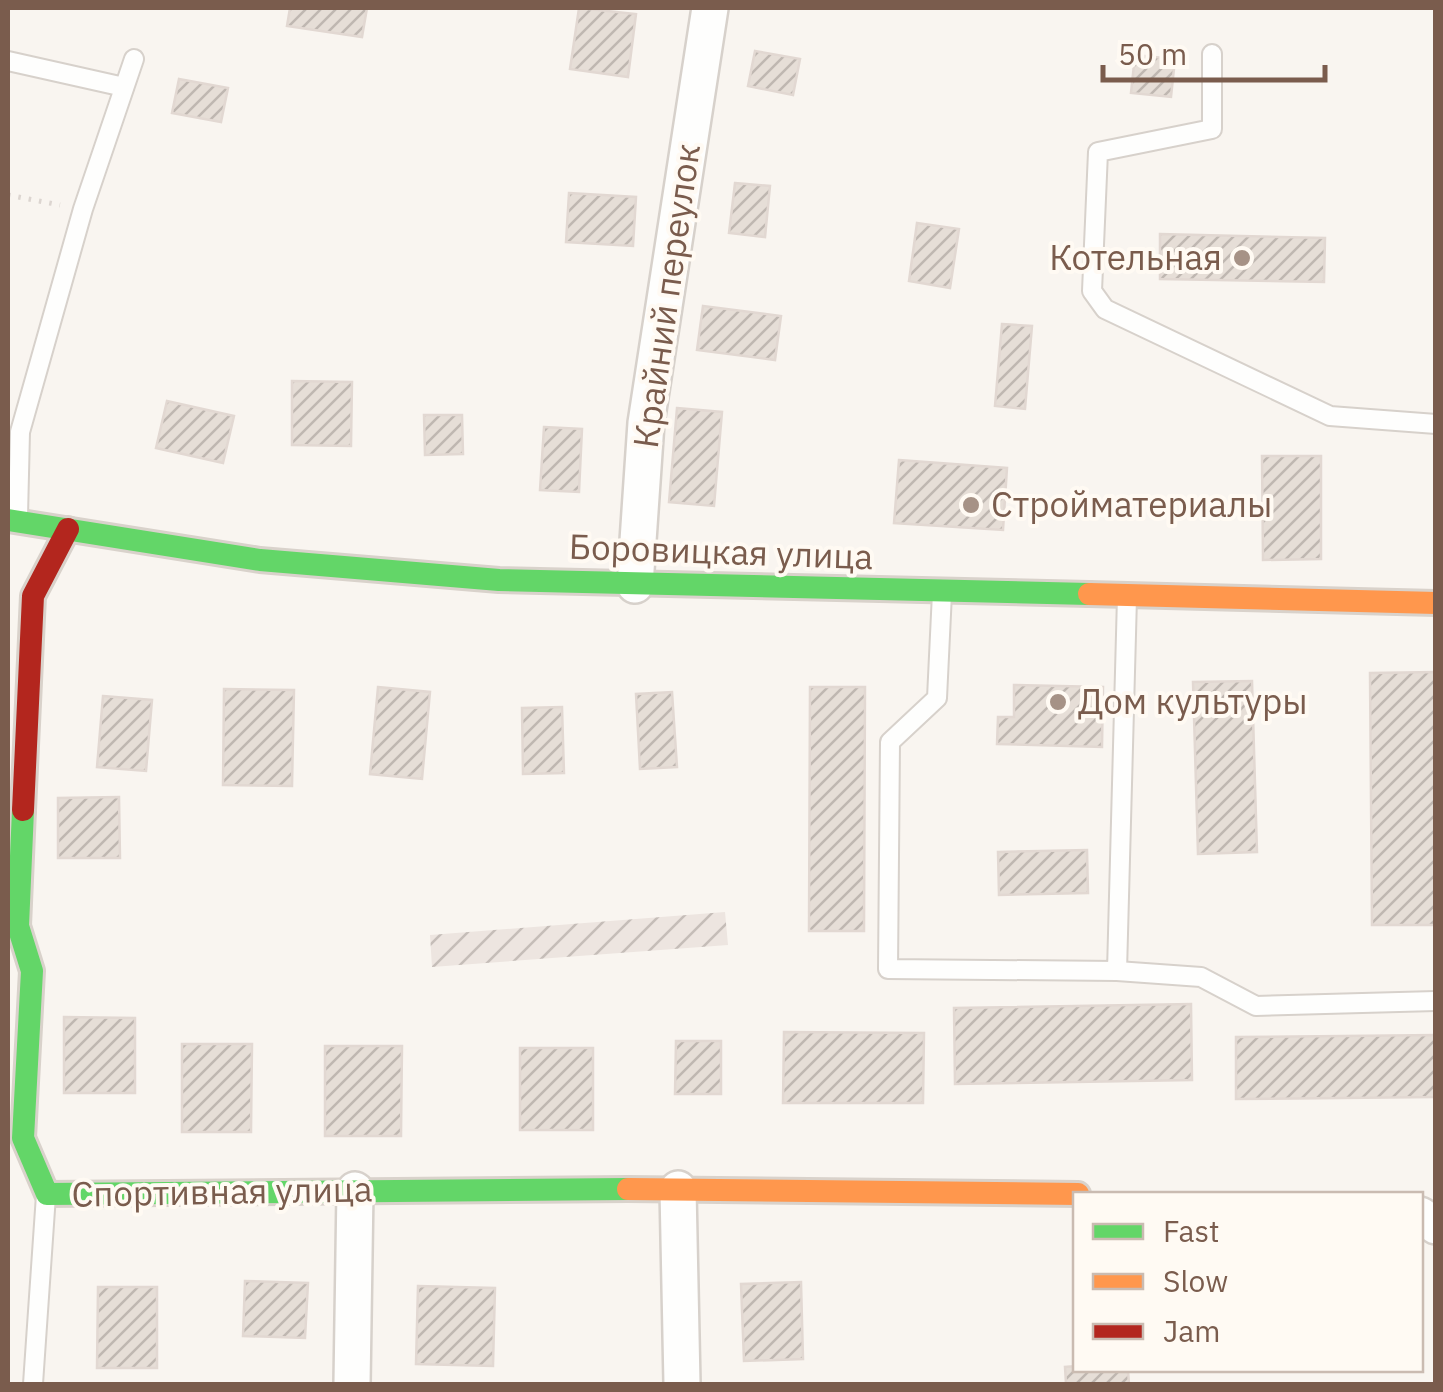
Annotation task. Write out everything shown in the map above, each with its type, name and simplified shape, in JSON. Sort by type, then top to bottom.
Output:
[{"type":"street","name":"Крайний переулок","points":[[635,586],[646,424],[710,8]]},
{"type":"street","name":"Боровицкая улица","points":[[13,521],[260,560],[500,580],[1436,603]]},
{"type":"street","name":"Спортивная улица","points":[[68,530],[33,596],[18,926],[32,971],[24,1138],[46,1194],[678,1189],[1073,1194]]},
{"type":"street","points":[[678,1189],[682,1384]]},
{"type":"street","points":[[352,1384],[356,1190]]},
{"type":"lane","points":[[1212,54],[1212,129],[1098,152],[1092,291],[1105,309],[1330,416],[1436,424]]},
{"type":"lane","points":[[13,521],[20,432],[82,210],[134,59]]},
{"type":"lane","points":[[8,61],[124,88]]},
{"type":"lane","points":[[942,593],[937,698],[890,742],[888,969],[1116,971],[1200,977],[1256,1006],[1436,1001]]},
{"type":"lane","points":[[12,608],[33,596]]},
{"type":"lane","points":[[1116,971],[1128,597]]},
{"type":"lane","points":[[33,1384],[46,1194]]},
{"type":"path","points":[[8,195],[82,210]]},
{"type":"shaded area","points":[[725,912],[728,945],[432,967],[430,935]]},
{"type":"building","points":[[290,8],[367,8],[362,37],[287,26]]},
{"type":"building","points":[[579,8],[636,14],[628,77],[570,69]]},
{"type":"building","points":[[755,51],[800,59],[793,95],[748,86]]},
{"type":"building","points":[[1135,55],[1175,59],[1171,97],[1131,93]]},
{"type":"building","points":[[179,79],[228,88],[221,122],[172,113]]},
{"type":"building","points":[[735,183],[770,186],[765,237],[729,233]]},
{"type":"building","points":[[569,193],[636,197],[633,246],[566,242]]},
{"type":"building","points":[[917,223],[959,229],[950,288],[909,281]]},
{"type":"building","name":"Котельная","points":[[1160,234],[1325,238],[1324,282],[1160,279]]},
{"type":"building","points":[[703,306],[781,316],[775,360],[697,350]]},
{"type":"building","points":[[1002,324],[1032,326],[1025,409],[995,406]]},
{"type":"building","points":[[292,381],[352,382],[351,446],[292,445]]},
{"type":"building","points":[[167,401],[234,416],[223,463],[156,448]]},
{"type":"building","points":[[677,408],[722,412],[714,506],[669,502]]},
{"type":"building","points":[[424,415],[462,415],[463,454],[425,455]]},
{"type":"building","points":[[544,427],[582,429],[579,492],[540,490]]},
{"type":"building","points":[[1262,456],[1321,456],[1321,559],[1263,560]]},
{"type":"building","points":[[899,460],[1007,468],[1003,530],[894,523]]},
{"type":"building","points":[[1436,672],[1436,925],[1372,925],[1370,673]]},
{"type":"building","points":[[1252,681],[1257,852],[1198,854],[1193,682]]},
{"type":"building","name":"Дом культуры","points":[[1014,685],[1103,687],[1102,747],[997,744],[998,717],[1014,717]]},
{"type":"building","points":[[378,687],[430,692],[422,779],[370,774]]},
{"type":"building","points":[[810,687],[865,687],[864,931],[809,931]]},
{"type":"building","points":[[224,689],[294,690],[292,786],[223,785]]},
{"type":"building","points":[[672,692],[677,767],[640,769],[636,694]]},
{"type":"building","points":[[103,696],[152,700],[146,771],[97,767]]},
{"type":"building","points":[[562,707],[564,773],[523,774],[522,708]]},
{"type":"building","points":[[119,797],[120,858],[58,858],[58,798]]},
{"type":"building","points":[[1087,850],[1088,893],[999,895],[998,852]]},
{"type":"building","points":[[1191,1004],[1192,1080],[955,1084],[954,1008]]},
{"type":"building","points":[[64,1017],[135,1018],[135,1093],[64,1093]]},
{"type":"building","points":[[784,1032],[924,1033],[923,1103],[783,1103]]},
{"type":"building","points":[[1436,1035],[1436,1097],[1236,1099],[1236,1037]]},
{"type":"building","points":[[676,1041],[721,1041],[721,1094],[675,1094]]},
{"type":"building","points":[[182,1044],[252,1044],[251,1132],[182,1132]]},
{"type":"building","points":[[325,1046],[402,1046],[401,1136],[325,1136]]},
{"type":"building","points":[[520,1048],[593,1048],[593,1130],[520,1130]]},
{"type":"building","points":[[245,1281],[308,1283],[305,1338],[243,1336]]},
{"type":"building","points":[[801,1282],[803,1359],[744,1361],[741,1284]]},
{"type":"building","points":[[418,1286],[495,1288],[493,1366],[416,1364]]},
{"type":"building","points":[[98,1287],[157,1287],[157,1368],[97,1368]]},
{"type":"building","points":[[1073,1366],[1073,1372],[1128,1372],[1129,1384],[1066,1384],[1065,1367]]},
{"type":"traffic: fast","points":[[8,520],[260,560],[499,580],[1089,594]]},
{"type":"traffic: fast","points":[[23,810],[18,926],[32,971],[23,1138],[47,1194],[628,1189]]},
{"type":"traffic: slow","points":[[1089,594],[1436,603]]},
{"type":"traffic: slow","points":[[628,1189],[1073,1194]]},
{"type":"traffic: jam","points":[[23,810],[33,596],[68,529]]},
{"type":"place","name":"Котельная","points":[[1242,258]]},
{"type":"place","name":"Стройматериалы","points":[[971,505]]},
{"type":"place","name":"Дом культуры","points":[[1058,702]]}]
